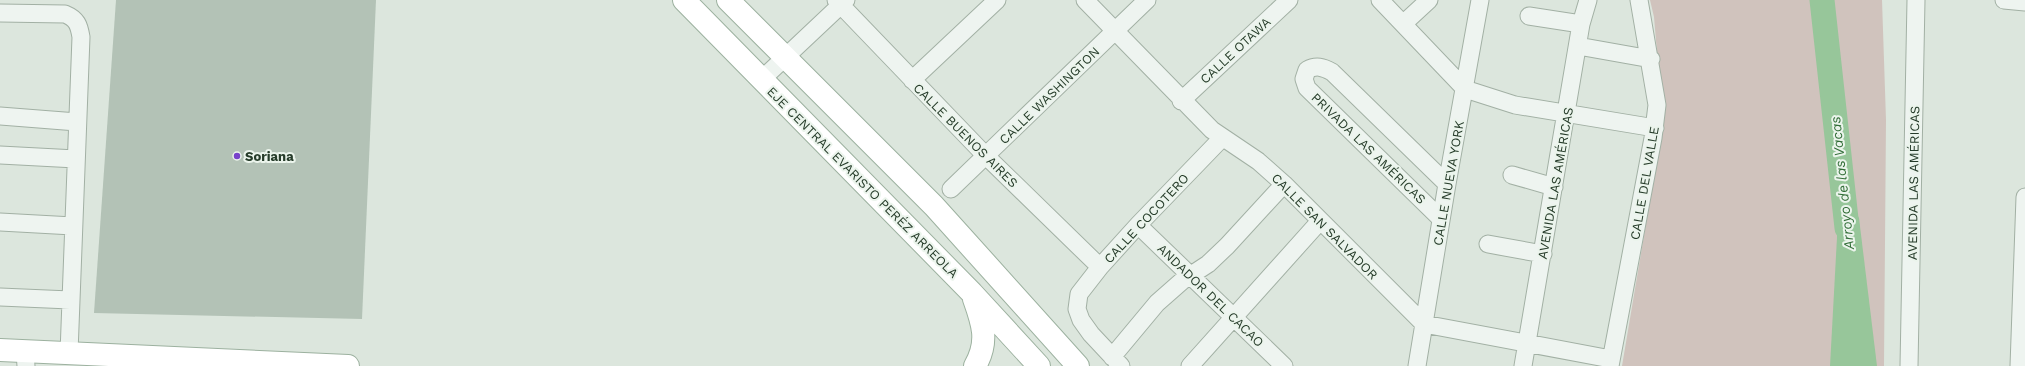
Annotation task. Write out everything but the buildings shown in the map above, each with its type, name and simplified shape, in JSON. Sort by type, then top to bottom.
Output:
[{"type":"main road","name":"EJE CENTRAL EVARISTO PERÉZ ARREOLA","points":[[684,0],[972,293],[1040,366]]},
{"type":"main road","points":[[728,0],[934,206],[1078,366]]},
{"type":"main road","points":[[972,293],[983,325],[982,350],[975,366]]},
{"type":"main road","points":[[0,350],[25,359],[69,353],[348,366]]},
{"type":"street","points":[[912,80],[997,0]]},
{"type":"street","name":"CALLE SAN SALVADOR","points":[[1085,0],[1181,101],[1222,138],[1258,160],[1424,324]]},
{"type":"street","name":"CALLE WASHINGTON","points":[[951,189],[1147,0]]},
{"type":"street","name":"CALLE OTAWA","points":[[1181,101],[1289,0]]},
{"type":"street","points":[[1380,0],[1465,89],[1515,105],[1655,128]]},
{"type":"street","points":[[1403,24],[1429,0]]},
{"type":"street","name":"CALLE NUEVA YORK","points":[[1417,366],[1447,184],[1480,0]]},
{"type":"street","name":"AVENIDA LAS AMÉRICAS","points":[[1523,366],[1567,114],[1581,24],[1588,0]]},
{"type":"street","name":"CALLE DEL VALLE","points":[[1611,362],[1655,128],[1657,105],[1651,59],[1640,0]]},
{"type":"street","name":"AVENIDA LAS AMÉRICAS","points":[[1909,366],[1916,0]]},
{"type":"street","points":[[2004,0],[2025,2]]},
{"type":"street","points":[[761,80],[841,2]]},
{"type":"street","name":"CALLE BUENOS AIRES","points":[[841,2],[912,80],[985,155],[1100,266]]},
{"type":"street","points":[[0,13],[58,14],[74,18],[79,25],[81,37],[69,353]]},
{"type":"street","points":[[1529,16],[1581,24]]},
{"type":"street","points":[[1578,46],[1651,59]]},
{"type":"street","name":"PRIVADA LAS AMÉRICAS","points":[[1441,219],[1307,88],[1304,79],[1307,70],[1316,67],[1324,67],[1332,72],[1447,184]]},
{"type":"street","points":[[0,116],[77,122]]},
{"type":"street","name":"CALLE COCOTERO","points":[[1116,361],[1081,320],[1077,302],[1082,288],[1138,225],[1222,138]]},
{"type":"street","points":[[0,155],[76,159]]},
{"type":"street","points":[[1512,175],[1554,187]]},
{"type":"street","points":[[1116,361],[1157,303],[1227,246],[1284,184]]},
{"type":"street","points":[[2019,366],[2025,197]]},
{"type":"street","points":[[1190,366],[1320,221]]},
{"type":"street","points":[[0,222],[73,226]]},
{"type":"street","name":"ANDADOR DEL CACAO","points":[[1138,225],[1284,366]]},
{"type":"street","points":[[1488,244],[1543,254]]},
{"type":"street","points":[[0,297],[70,300]]},
{"type":"street","points":[[1424,324],[1527,343],[1611,362]]},
{"type":"shaded area","points":[[1650,0],[1882,0],[1886,120],[1884,366],[1622,366],[1663,123],[1654,17]]},
{"type":"shaded area","points":[[1844,193],[1859,218],[1877,366],[1830,366],[1838,219]]},
{"type":"waterway","name":"Arroyo de las Vacas","points":[[1822,0],[1847,228]]},
{"type":"place","name":"Soriana","points":[[237,156]]}]
